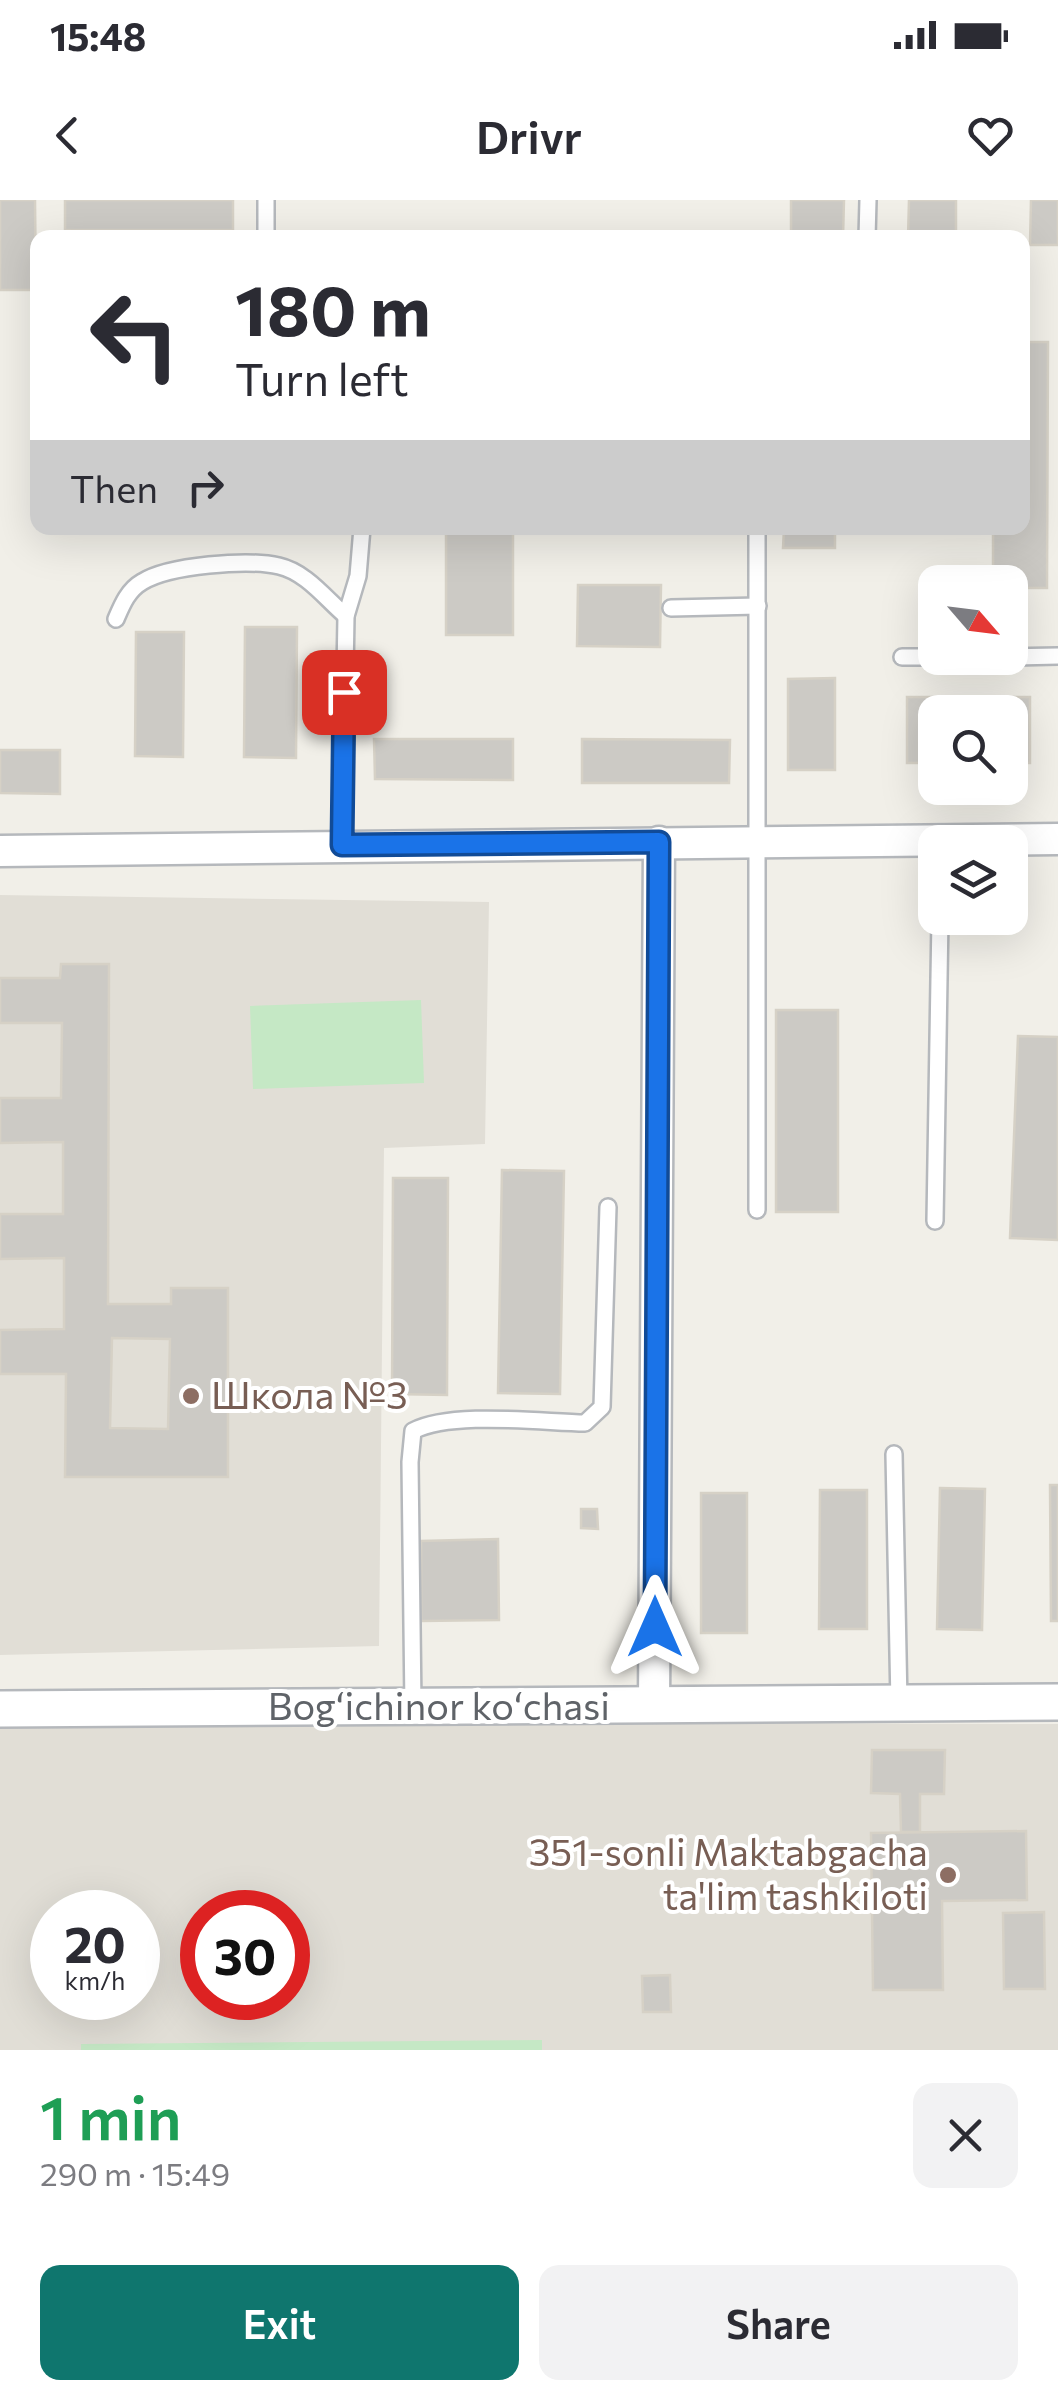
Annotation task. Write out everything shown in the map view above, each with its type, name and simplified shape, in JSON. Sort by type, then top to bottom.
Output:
[{"type":"street","points":[[1028,840],[1058,839]]},
{"type":"street","points":[[0,851],[918,841]]},
{"type":"street","points":[[654,1706],[659,842]]},
{"type":"street","name":"Bogʻichinor koʻchasi","points":[[0,1709],[1058,1702]]},
{"type":"lane","points":[[266,200],[266,230]]},
{"type":"lane","points":[[867,230],[868,200]]},
{"type":"lane","points":[[342,845],[346,616],[358,576],[361,535]]},
{"type":"lane","points":[[757,1210],[758,535]]},
{"type":"lane","points":[[116,619],[128,595],[142,582],[168,572],[225,564],[280,566],[308,580],[346,616]]},
{"type":"lane","points":[[672,608],[758,606]]},
{"type":"lane","points":[[1028,657],[1058,656]]},
{"type":"lane","points":[[902,658],[918,658]]},
{"type":"lane","points":[[935,1221],[940,935]]},
{"type":"lane","points":[[413,1707],[412,1431],[429,1422],[459,1420],[585,1423],[602,1407],[608,1207]]},
{"type":"lane","points":[[894,1454],[898,1703]]},
{"type":"shaded area","name":"Школа №3","points":[[0,895],[489,902],[485,1144],[384,1148],[379,1646],[0,1655]]},
{"type":"shaded area","points":[[1058,1724],[1058,2050],[0,2050],[0,1727]]},
{"type":"green space","points":[[421,1000],[424,1083],[253,1089],[250,1006]]},
{"type":"green space","points":[[542,2040],[542,2050],[81,2050],[81,2044]]},
{"type":"building","points":[[0,200],[35,200],[35,230],[30,230],[30,290],[0,290]]},
{"type":"building","points":[[65,200],[233,200],[233,230],[65,230]]},
{"type":"building","points":[[791,200],[844,200],[843,230],[791,230]]},
{"type":"building","points":[[909,200],[956,200],[956,230],[908,230]]},
{"type":"building","points":[[1031,200],[1058,200],[1058,245],[1030,245]]},
{"type":"building","points":[[1030,342],[1048,342],[1047,588],[1028,588],[1028,565],[993,565],[993,535],[1030,535]]},
{"type":"building","points":[[446,535],[513,535],[513,635],[446,635]]},
{"type":"building","points":[[784,535],[835,535],[835,548],[783,548]]},
{"type":"building","points":[[578,585],[661,585],[660,647],[577,646]]},
{"type":"building","points":[[245,627],[297,627],[296,758],[244,757]]},
{"type":"building","points":[[136,632],[184,632],[183,757],[135,756]]},
{"type":"building","points":[[835,678],[835,770],[788,770],[788,679]]},
{"type":"building","points":[[907,697],[918,697],[918,763],[907,763]]},
{"type":"building","points":[[1028,697],[1030,697],[1028,763]]},
{"type":"building","points":[[374,739],[513,739],[513,780],[375,779]]},
{"type":"building","points":[[582,739],[730,740],[729,783],[582,783]]},
{"type":"building","points":[[0,750],[60,750],[60,794],[0,793]]},
{"type":"building","points":[[61,964],[109,964],[108,1304],[171,1304],[171,1288],[228,1288],[228,1477],[65,1477],[66,1374],[0,1374],[0,1330],[64,1329],[64,1258],[0,1259],[0,1214],[63,1214],[63,1142],[0,1143],[0,1098],[61,1098],[62,1023],[0,1023],[0,978],[60,978]],"holes":[[[112,1338],[170,1339],[168,1429],[110,1428]]]},
{"type":"building","points":[[776,1010],[838,1010],[838,1212],[776,1212]]},
{"type":"building","points":[[1018,1036],[1058,1037],[1058,1240],[1010,1238]]},
{"type":"building","points":[[502,1170],[564,1171],[560,1394],[498,1393]]},
{"type":"building","points":[[393,1178],[448,1178],[447,1395],[392,1394]]},
{"type":"building","points":[[1050,1485],[1058,1485],[1058,1621],[1051,1621]]},
{"type":"building","points":[[940,1488],[985,1489],[982,1630],[937,1629]]},
{"type":"building","points":[[820,1490],[867,1490],[867,1629],[819,1629]]},
{"type":"building","points":[[701,1493],[747,1493],[747,1633],[701,1633]]},
{"type":"building","points":[[581,1509],[597,1509],[598,1529],[581,1528]]},
{"type":"building","points":[[498,1539],[499,1620],[421,1621],[421,1541]]},
{"type":"building","points":[[872,1750],[945,1750],[944,1794],[920,1794],[920,1832],[901,1832],[900,1794],[871,1793]]},
{"type":"building","points":[[1026,1831],[1027,1900],[942,1901],[943,1990],[873,1990],[871,1833]]},
{"type":"building","points":[[1044,1912],[1045,1989],[1004,1989],[1003,1913]]},
{"type":"building","points":[[670,1975],[671,2012],[643,2012],[642,1976]]},
{"type":"place","name":"Школа №3","points":[[191,1396]]},
{"type":"place","name":"351-sonli Maktabgacha ta'lim tashkiloti","points":[[948,1875]]},
{"type":"route","points":[[344,692],[342,845],[659,842],[655,1627]]}]
